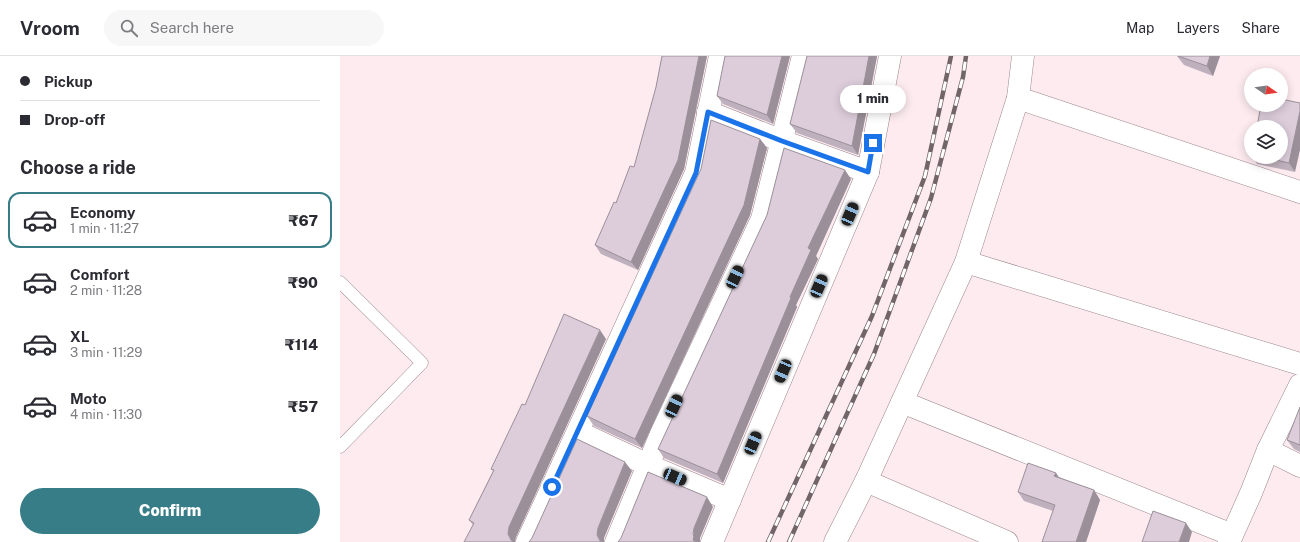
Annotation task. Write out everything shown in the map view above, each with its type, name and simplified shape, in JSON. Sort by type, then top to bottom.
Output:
[{"type":"street","points":[[527,542],[696,173],[720,56]]},
{"type":"street","points":[[616,542],[661,434],[762,219],[803,56]]},
{"type":"street","points":[[712,542],[868,172],[890,56]]},
{"type":"street","points":[[835,542],[866,480],[966,262],[1018,98],[1024,56]]},
{"type":"street","points":[[1018,98],[1300,192]]},
{"type":"street","points":[[708,112],[868,172]]},
{"type":"street","points":[[966,262],[1300,364]]},
{"type":"street","points":[[902,402],[1230,538],[1251,493],[1268,450],[1300,385]]},
{"type":"street","points":[[578,432],[648,466],[730,500]]},
{"type":"street","points":[[1268,450],[1300,466]]},
{"type":"street","points":[[866,480],[1007,542]]},
{"type":"lane","points":[[340,282],[422,363],[340,447]]},
{"type":"building","points":[[662,56],[699,56],[678,160],[631,262],[595,245],[614,202],[616,203],[630,166],[634,167],[656,87]]},
{"type":"building","points":[[725,56],[782,56],[767,115],[717,96]]},
{"type":"building","points":[[807,56],[869,56],[852,146],[790,124]]},
{"type":"building","points":[[1178,56],[1210,56],[1207,66]]},
{"type":"building","points":[[1288,100],[1300,103],[1300,111],[1289,163],[1288,120],[1258,120],[1260,112],[1288,112]]},
{"type":"building","points":[[711,120],[760,139],[744,205],[635,439],[587,416],[701,169]]},
{"type":"building","points":[[784,148],[845,170],[808,248],[811,250],[717,474],[658,449],[767,215]]},
{"type":"building","points":[[564,314],[600,330],[509,527],[508,534],[513,542],[464,542],[474,523],[469,520],[494,470],[491,469],[522,404],[525,405]]},
{"type":"building","points":[[1300,407],[1300,445],[1287,440]]},
{"type":"building","points":[[577,439],[625,462],[598,528],[597,535],[602,542],[529,542],[532,538]]},
{"type":"building","points":[[1028,463],[1056,473],[1054,476],[1094,490],[1076,542],[1042,542],[1055,505],[1018,492]]},
{"type":"building","points":[[648,472],[707,497],[694,528],[693,540],[696,542],[618,542]]},
{"type":"building","points":[[1153,511],[1186,523],[1179,542],[1142,542]]},
{"type":"railway","points":[[768,542],[872,316],[925,176],[951,56]]},
{"type":"railway","points":[[789,542],[874,354],[931,198],[963,77],[966,56]]},
{"type":"route","points":[[552,487],[696,173],[708,112],[868,172],[873,143]]}]
